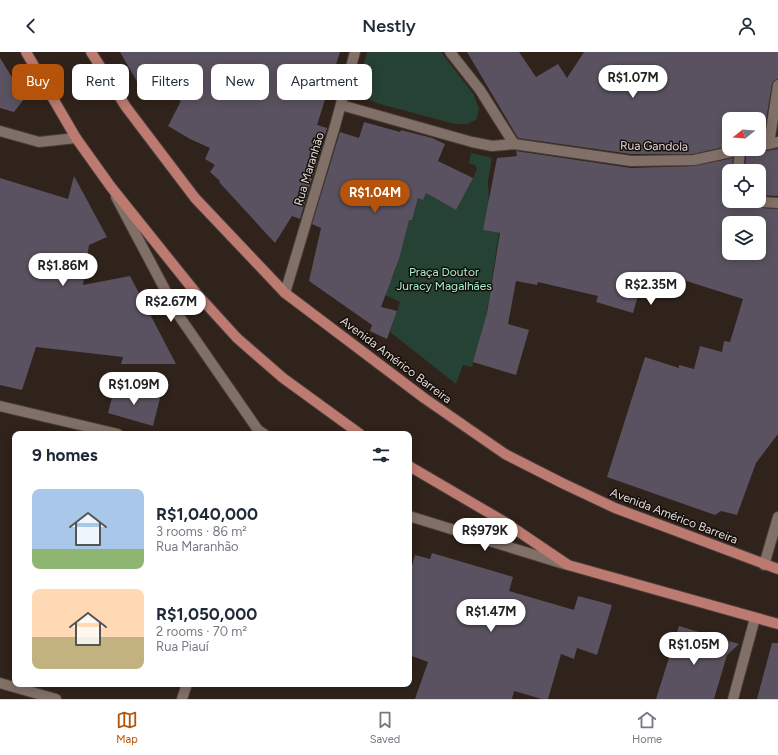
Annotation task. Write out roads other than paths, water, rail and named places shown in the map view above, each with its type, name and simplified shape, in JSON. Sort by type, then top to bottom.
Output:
[{"type":"main road","points":[[26,52],[76,138],[111,187],[196,293],[237,338],[283,378],[356,431]]},
{"type":"main road","name":"Avenida Américo Barreira","points":[[91,52],[126,107],[195,198],[286,293],[448,416],[505,454],[615,508],[778,569]]},
{"type":"main road","points":[[412,468],[503,521],[568,565],[778,624]]},
{"type":"street","name":"Rua Maranhão","points":[[286,293],[355,52]]},
{"type":"street","points":[[450,52],[480,90],[514,144]]},
{"type":"street","points":[[769,144],[778,85]]},
{"type":"street","name":"Rua Gandola","points":[[341,105],[472,142],[492,146],[514,144],[638,161],[694,160],[722,154]]},
{"type":"street","points":[[0,131],[39,142],[76,138]]},
{"type":"street","points":[[111,187],[179,316],[258,431]]},
{"type":"street","points":[[766,202],[778,203]]},
{"type":"street","points":[[0,406],[105,431]]},
{"type":"street","points":[[412,517],[568,565]]},
{"type":"street","points":[[764,565],[778,517]]},
{"type":"street","points":[[733,699],[755,618]]},
{"type":"street","points":[[0,683],[12,686]]},
{"type":"street","points":[[14,687],[56,699]]},
{"type":"street","points":[[182,699],[186,687]]},
{"type":"park label","name":"Praça Doutor Juracy Magalhães","points":[[444,279]]}]
